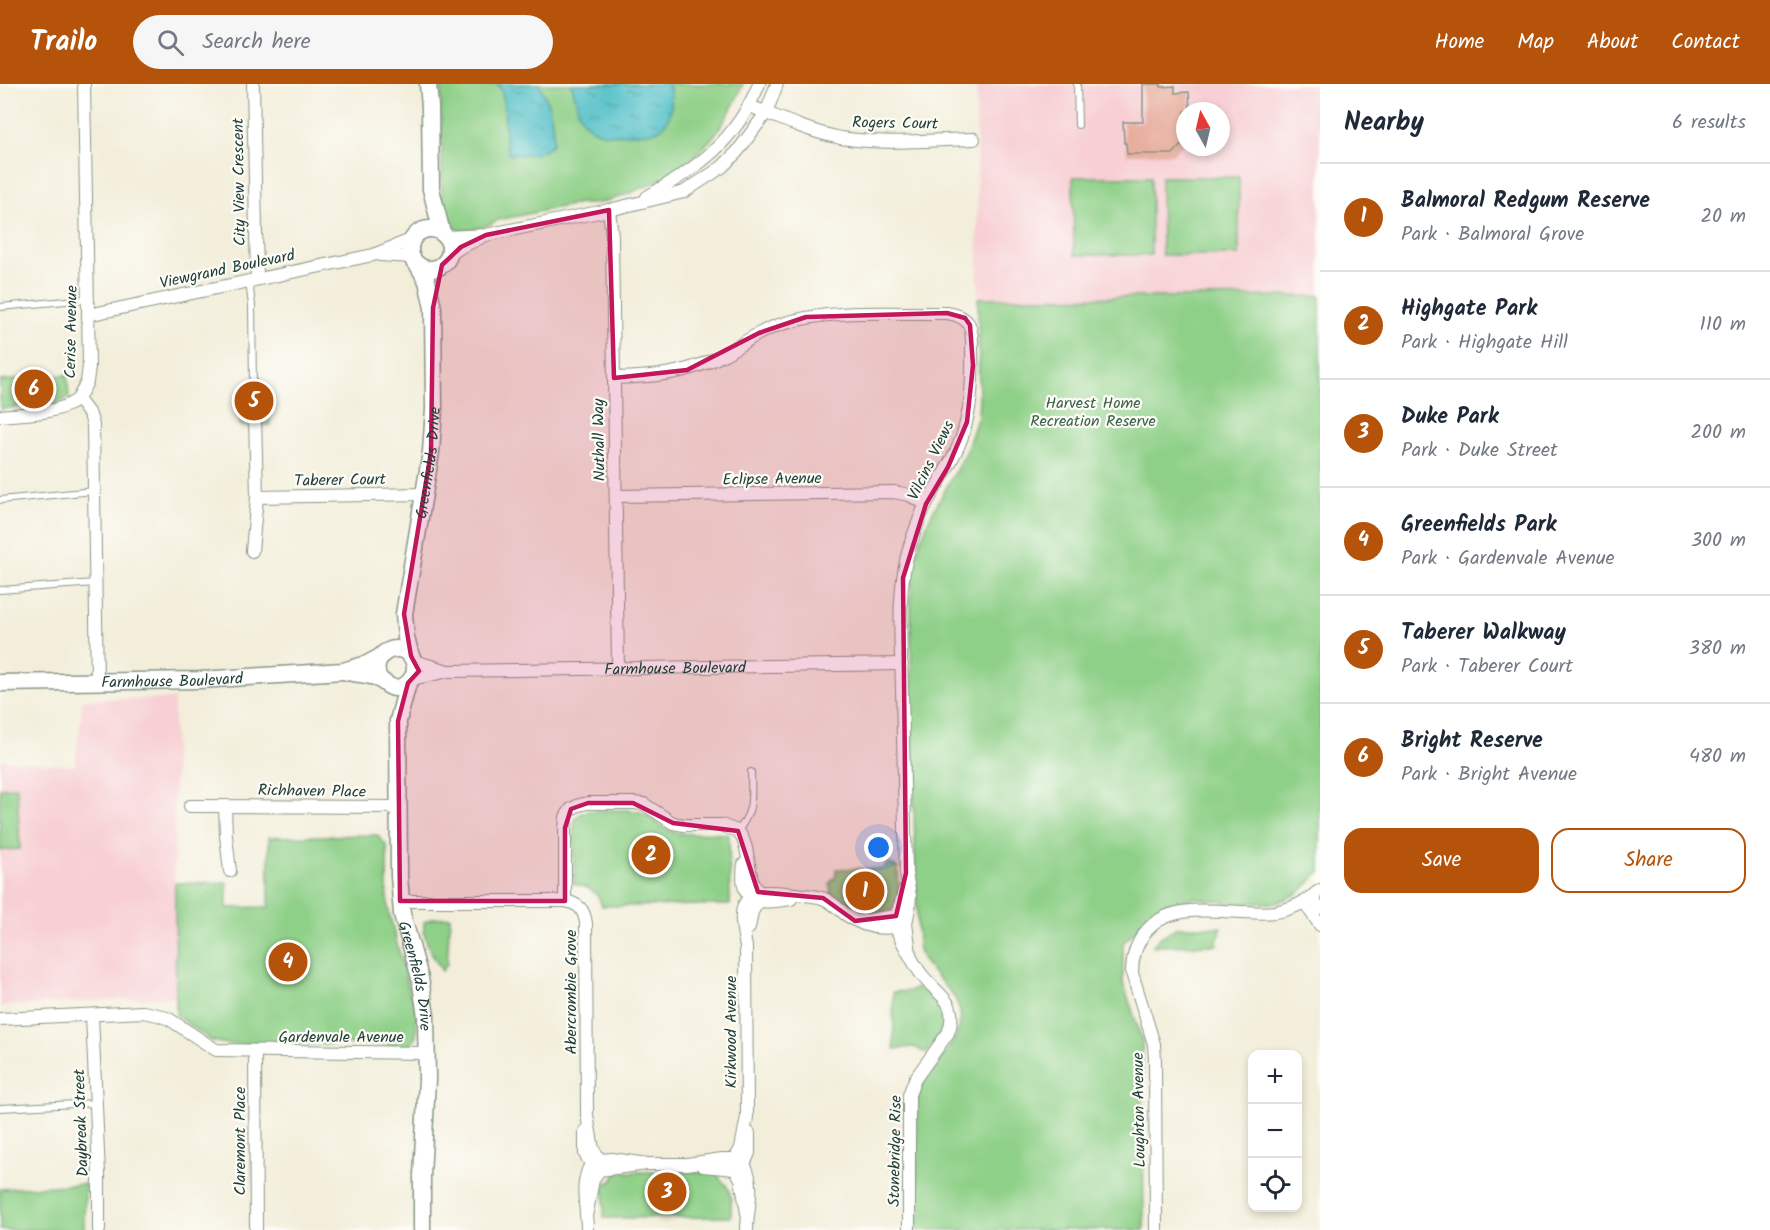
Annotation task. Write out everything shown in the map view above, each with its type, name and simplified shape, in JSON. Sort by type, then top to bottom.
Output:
[{"type":"street","name":"Cerise Avenue","points":[[84,84],[89,375],[78,399],[90,415],[93,425],[97,682]]},
{"type":"street","name":"City View Crescent","points":[[253,84],[253,280]]},
{"type":"street","points":[[428,84],[431,189],[426,212],[410,248],[415,261],[430,269],[461,247],[486,235]]},
{"type":"street","points":[[636,204],[680,178],[724,142],[750,106],[759,84]]},
{"type":"street","points":[[415,236],[430,230],[443,235],[486,235],[684,192],[722,167],[737,152],[766,113],[777,84]]},
{"type":"street","name":"Rogers Court","points":[[750,106],[820,132],[847,139],[890,141],[974,139]]},
{"type":"street","points":[[431,189],[443,235],[448,242],[445,260]]},
{"type":"street","name":"Nuthall Way","points":[[609,210],[612,236],[618,668]]},
{"type":"street","name":"Viewgrand Boulevard","points":[[88,315],[373,255],[415,236]]},
{"type":"street","name":"Viewgrand Boulevard","points":[[373,255],[415,261]]},
{"type":"street","name":"Greenfields Drive","points":[[433,308],[445,260]]},
{"type":"street","name":"Greenfields Drive","points":[[412,659],[406,638],[404,614],[431,452],[434,409],[433,308],[427,281],[415,261]]},
{"type":"street","name":"Vilcins Views","points":[[614,378],[648,377],[687,370],[724,354],[759,333],[806,317],[947,313],[965,318],[970,325],[972,335],[971,398],[967,422],[948,467],[926,504],[910,545],[903,578],[901,612],[906,873],[910,896],[909,909],[898,922]]},
{"type":"street","points":[[0,416],[58,410],[78,399]]},
{"type":"street","points":[[252,551],[257,497],[255,417]]},
{"type":"street","name":"Eclipse Avenue","points":[[616,496],[894,492],[909,495],[926,504]]},
{"type":"street","name":"Taberer Court","points":[[257,497],[424,494]]},
{"type":"street","name":"Greenfields Drive","points":[[382,655],[404,614]]},
{"type":"street","points":[[395,649],[401,650],[412,659],[415,670],[410,681],[395,688],[381,681],[376,668],[382,655],[395,649]]},
{"type":"street","name":"Farmhouse Boulevard","points":[[0,683],[200,680],[343,671],[367,664],[382,655]]},
{"type":"street","name":"Farmhouse Boulevard","points":[[412,659],[449,671]]},
{"type":"street","name":"Farmhouse Boulevard","points":[[410,681],[449,671],[902,664]]},
{"type":"street","name":"Farmhouse Boulevard","points":[[343,671],[381,681]]},
{"type":"street","name":"Greenfields Drive","points":[[381,681],[398,720]]},
{"type":"street","name":"Greenfields Drive","points":[[410,681],[398,720],[400,901],[426,1016],[422,1230]]},
{"type":"street","points":[[400,901],[565,901],[566,817],[571,809],[588,803],[644,804],[673,823],[721,825],[738,831],[746,848],[742,872],[743,886],[756,897],[775,902],[808,897],[823,898],[855,921],[868,927],[883,928],[898,922]]},
{"type":"street","name":"Richhaven Place","points":[[190,806],[399,807]]},
{"type":"street","points":[[225,806],[225,836],[230,871]]},
{"type":"street","points":[[1312,896],[1320,908]]},
{"type":"street","points":[[1312,896],[1320,925]]},
{"type":"street","name":"Loughton Avenue","points":[[1156,1230],[1154,1044],[1132,973],[1135,950],[1148,929],[1156,921],[1168,915],[1194,911],[1263,913],[1292,908],[1312,896]]},
{"type":"street","name":"Kirkwood Avenue","points":[[747,1230],[750,1174],[738,1164],[747,1117],[746,947],[756,897]]},
{"type":"street","name":"Abercrombie Grove","points":[[565,901],[581,908],[586,922],[587,1115],[596,1165]]},
{"type":"street","name":"Stonebridge Rise","points":[[898,922],[921,975],[946,999],[952,1015],[948,1033],[915,1079],[909,1095],[909,1230]]},
{"type":"street","name":"Gardenvale Avenue","points":[[0,1019],[143,1012],[169,1020],[216,1050],[427,1053]]},
{"type":"street","name":"Daybreak Street","points":[[92,1015],[99,1230]]},
{"type":"street","name":"Claremont Place","points":[[255,1052],[256,1230]]},
{"type":"street","points":[[587,1230],[587,1212],[596,1165],[612,1159],[647,1164],[687,1164],[722,1159],[738,1164]]},
{"type":"lane","points":[[1077,84],[1078,125]]},
{"type":"lane","points":[[253,280],[253,388]]},
{"type":"lane","points":[[0,307],[88,299]]},
{"type":"lane","points":[[0,500],[94,491]]},
{"type":"lane","points":[[0,590],[96,583]]},
{"type":"lane","points":[[738,831],[751,810],[751,772]]},
{"type":"lane","points":[[0,1108],[96,1103]]},
{"type":"highlighted area","points":[[609,210],[614,378],[687,370],[759,333],[806,317],[947,313],[965,318],[970,325],[973,365],[967,422],[948,467],[926,504],[903,578],[906,873],[896,916],[855,921],[823,898],[758,892],[738,831],[673,823],[633,803],[588,803],[571,809],[565,828],[565,901],[400,901],[398,721],[408,683],[419,671],[411,656],[404,614],[431,452],[433,308],[442,265],[461,247],[486,235]]},
{"type":"shaded area","points":[[976,84],[1320,84],[1320,296],[978,298]]},
{"type":"shaded area","points":[[83,699],[174,699],[175,997],[0,1006],[0,760],[75,766]]},
{"type":"green space","points":[[441,84],[743,84],[736,101],[710,140],[686,162],[656,181],[615,199],[589,204],[580,203],[498,220],[472,230],[458,230],[448,224],[442,205]]},
{"type":"green space","points":[[1073,177],[1151,177],[1151,255],[1074,255]]},
{"type":"green space","points":[[1161,177],[1239,177],[1239,255],[1162,255]]},
{"type":"green space","name":"Harvest Home Recreation Reserve","points":[[1320,296],[1320,872],[1299,893],[1276,903],[1232,903],[1195,898],[1162,904],[1123,943],[1123,983],[1142,1040],[1144,1230],[917,1230],[919,1092],[930,1072],[952,1044],[960,1023],[960,1012],[953,995],[927,965],[918,947],[912,742],[912,577],[919,545],[930,517],[966,452],[978,416],[978,298]]},
{"type":"green space","points":[[67,375],[69,397],[58,403],[0,409],[0,381]]},
{"type":"green space","points":[[265,385],[270,407],[270,425],[240,426],[240,396]]},
{"type":"green space","points":[[17,787],[20,849],[0,850],[0,788]]},
{"type":"green space","points":[[588,811],[639,812],[673,832],[729,835],[730,905],[602,906],[592,890],[574,884],[574,823],[579,815]]},
{"type":"green space","points":[[377,835],[387,846],[389,913],[415,1007],[416,1036],[411,1043],[401,1046],[387,1044],[227,1044],[212,1041],[176,1015],[175,883],[227,883],[227,908],[269,907],[269,837]]},
{"type":"green space","points":[[888,863],[898,868],[899,897],[893,910],[875,915],[864,914],[831,894],[830,883],[836,876],[836,869],[883,869]]},
{"type":"green space","points":[[450,917],[447,964],[442,971],[426,941],[424,922],[433,918]]},
{"type":"green space","points":[[1178,927],[1221,927],[1217,945],[1153,946],[1159,938]]},
{"type":"green space","points":[[921,987],[944,1009],[944,1028],[926,1053],[914,1047],[894,1049],[893,992],[910,991]]},
{"type":"green space","points":[[716,1172],[730,1191],[731,1217],[604,1218],[605,1184],[612,1181],[617,1173]]},
{"type":"green space","points":[[85,1184],[84,1230],[0,1230],[0,1189]]},
{"type":"water","points":[[497,84],[539,84],[549,105],[553,127],[553,143],[548,148],[532,154],[509,155],[505,138],[504,99]]},
{"type":"water","points":[[571,84],[669,84],[671,111],[664,125],[654,132],[621,135],[602,133],[590,128],[582,119]]},
{"type":"building","points":[[1143,84],[1161,84],[1161,87],[1175,86],[1175,93],[1189,92],[1190,102],[1176,102],[1176,151],[1173,154],[1127,154],[1123,122],[1143,122]]},
{"type":"place","name":"Bright Reserve","points":[[34,389]]},
{"type":"place","name":"Taberer Walkway","points":[[254,401]]},
{"type":"place","name":"Highgate Park","points":[[651,855]]},
{"type":"place","name":"Balmoral Redgum Reserve","points":[[865,891]]},
{"type":"place","name":"Greenfields Park","points":[[288,962]]},
{"type":"place","name":"Duke Park","points":[[667,1192]]}]
